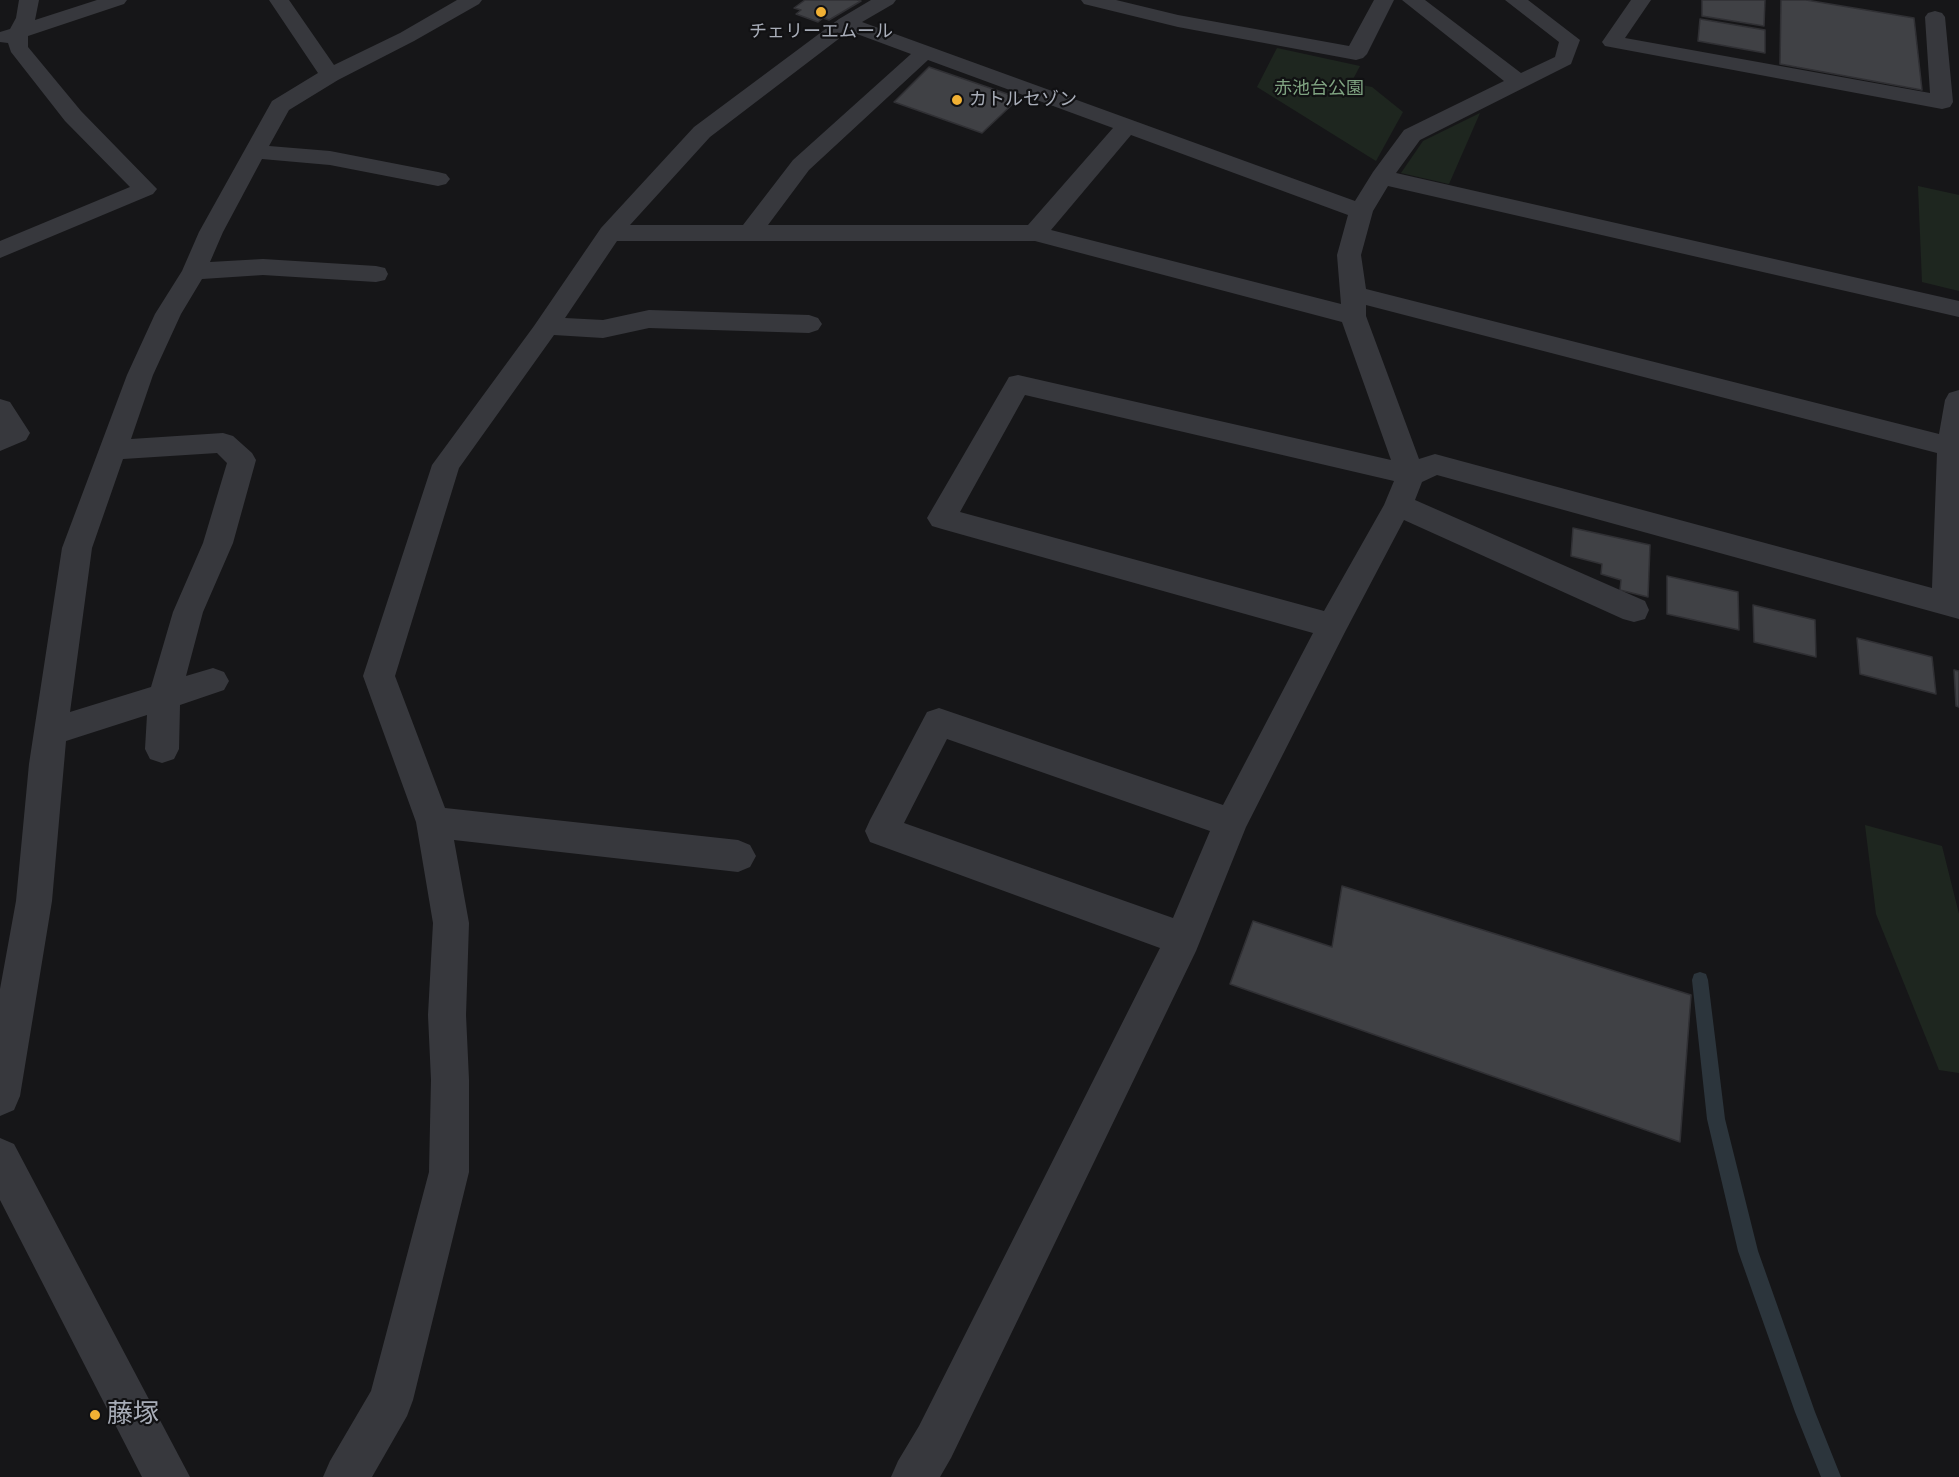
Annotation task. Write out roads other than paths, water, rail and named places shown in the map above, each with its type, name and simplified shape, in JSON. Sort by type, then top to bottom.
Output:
[{"type":"street","points":[[9,35],[26,18],[29,0]]},
{"type":"street","points":[[9,35],[117,0]]},
{"type":"street","points":[[279,0],[330,75]]},
{"type":"street","points":[[0,1096],[34,901],[51,732],[77,548],[145,364],[168,314],[194,271],[211,232],[280,106],[330,75],[407,37],[472,0]]},
{"type":"street","points":[[346,1477],[391,1400],[449,1172],[450,1080],[447,1015],[452,922],[434,822],[379,676],[446,465],[547,326],[609,233],[702,132],[846,23],[886,0]]},
{"type":"street","points":[[1091,0],[1179,21],[1356,54],[1384,0]]},
{"type":"street","points":[[1179,21],[1192,0]]},
{"type":"street","points":[[1412,0],[1520,83]]},
{"type":"street","points":[[1405,490],[1353,305],[1349,255],[1361,211],[1381,177],[1412,135],[1564,60],[1570,40],[1515,0]]},
{"type":"street","points":[[1641,0],[1612,42],[1942,102],[1935,17]]},
{"type":"street","points":[[846,23],[1361,211]]},
{"type":"street","points":[[0,250],[145,189],[73,116],[9,35]]},
{"type":"street","points":[[749,234],[801,165],[924,52]]},
{"type":"street","points":[[1035,232],[1127,126]]},
{"type":"street","points":[[254,152],[330,158],[438,179]]},
{"type":"street","points":[[1381,177],[1959,309]]},
{"type":"street","points":[[609,233],[1035,232],[1955,448]]},
{"type":"street","points":[[194,271],[263,267],[376,274]]},
{"type":"street","points":[[547,326],[603,329],[649,319],[809,324]]},
{"type":"street","points":[[1332,626],[942,518],[1018,384],[1405,490],[1634,610]]},
{"type":"street","points":[[914,1477],[935,1442],[1183,939],[1231,823],[1405,490],[1435,464],[1953,605],[1955,448],[1959,400]]},
{"type":"street","points":[[0,409],[16,433],[0,441]]},
{"type":"street","points":[[112,450],[223,443],[242,460],[218,543],[188,612],[164,697],[162,749]]},
{"type":"street","points":[[51,732],[213,681]]},
{"type":"street","points":[[1183,939],[882,831],[939,722],[1231,823]]},
{"type":"street","points":[[434,822],[738,856]]},
{"type":"street","points":[[0,1158],[167,1477]]},
{"type":"waterway","points":[[1700,980],[1716,1119],[1748,1251],[1805,1412],[1831,1477]]},
{"type":"place","name":"チェリーエムール","points":[[821,12]]},
{"type":"place","name":"カトルセゾン","points":[[957,100]]},
{"type":"place","name":"藤塚","points":[[95,1415]]},
{"type":"park label","name":"赤池台公園","points":[[1319,89]]}]
